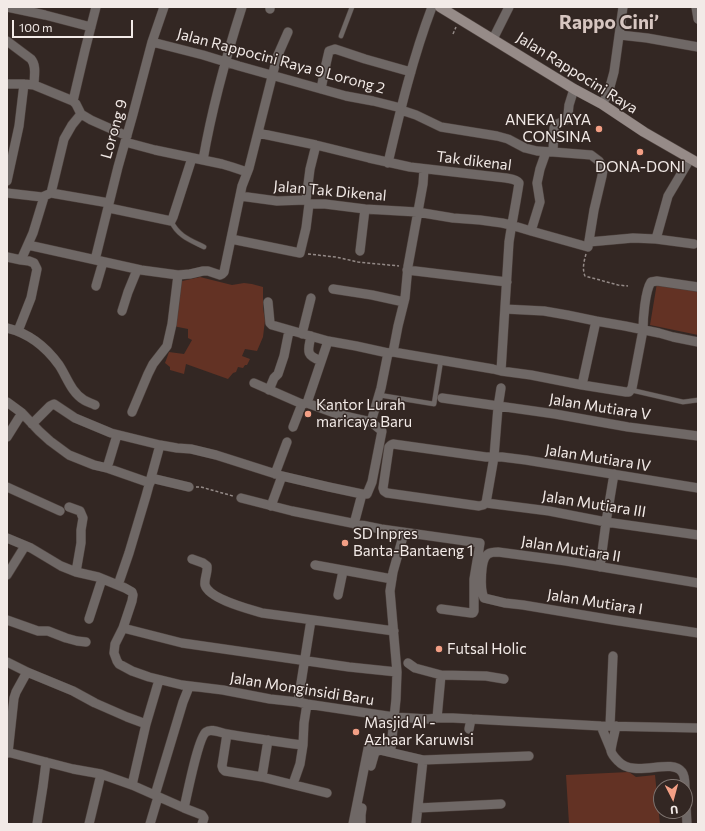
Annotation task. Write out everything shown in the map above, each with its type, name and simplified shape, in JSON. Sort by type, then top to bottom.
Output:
[{"type":"main road","name":"Jalan Rappocini Raya","points":[[440,7],[694,161]]},
{"type":"street","points":[[7,7],[91,27]]},
{"type":"street","points":[[73,101],[84,50],[96,7]]},
{"type":"street","name":"Lorong 9","points":[[96,286],[109,206],[118,167],[152,42],[164,7]]},
{"type":"street","points":[[202,160],[211,119],[242,7]]},
{"type":"street","points":[[388,163],[411,72],[432,7]]},
{"type":"street","points":[[493,39],[509,7]]},
{"type":"street","points":[[602,104],[608,94],[614,72],[623,7]]},
{"type":"street","points":[[696,7],[698,19]]},
{"type":"street","points":[[28,245],[138,270],[178,275],[203,271],[220,275],[222,274],[224,272],[240,196],[258,133],[274,67],[288,32]]},
{"type":"street","points":[[620,34],[698,47]]},
{"type":"street","points":[[7,41],[31,59],[34,63],[34,85]]},
{"type":"street","name":"Jalan Rappocini Raya 9 Lorong 2","points":[[152,42],[353,98],[373,101],[401,109],[441,127],[497,136],[508,139],[526,148],[550,152],[591,155],[599,161],[603,170],[588,244]]},
{"type":"street","points":[[321,89],[329,51],[336,49],[411,72]]},
{"type":"street","points":[[7,84],[34,85],[73,101],[81,114],[91,120],[126,139],[155,150],[232,167],[247,172]]},
{"type":"street","points":[[7,180],[19,126],[24,84]]},
{"type":"street","points":[[531,231],[540,202],[537,183],[540,169],[550,152],[554,128],[557,124],[566,120],[568,116],[569,105],[574,89]]},
{"type":"street","points":[[21,260],[48,195],[64,139],[72,125],[81,114]]},
{"type":"street","points":[[258,133],[316,145],[388,163],[424,169],[423,184],[408,268],[405,298],[372,422]]},
{"type":"street","points":[[231,239],[300,253],[306,228],[310,169],[316,145]]},
{"type":"street","points":[[7,193],[35,197],[48,195],[109,206],[171,221],[192,158]]},
{"type":"street","points":[[656,239],[668,196],[694,161]]},
{"type":"street","name":"Tak dikenal","points":[[424,169],[516,180],[519,183],[511,225]]},
{"type":"street","name":"Jalan Tak Dikenal","points":[[240,196],[365,209],[418,212],[453,218],[480,220],[511,225],[588,244]]},
{"type":"street","points":[[360,251],[365,209]]},
{"type":"street","points":[[501,371],[511,225]]},
{"type":"street","points":[[588,244],[632,238],[656,239],[694,244]]},
{"type":"street","points":[[7,257],[29,261],[34,263],[38,269],[31,298],[18,331]]},
{"type":"street","points":[[408,268],[507,282]]},
{"type":"street","points":[[122,311],[128,292],[138,270]]},
{"type":"street","points":[[132,412],[153,364],[167,346],[172,324],[178,275]]},
{"type":"street","points":[[268,302],[270,323],[272,326],[328,341],[391,353],[629,392],[643,327],[648,290],[651,282],[657,281],[698,287]]},
{"type":"street","points":[[333,289],[404,302]]},
{"type":"street","points":[[311,298],[306,335],[308,353],[313,358],[321,361]]},
{"type":"street","points":[[505,309],[544,311],[625,326],[643,327],[673,337],[698,342]]},
{"type":"street","points":[[582,385],[596,321]]},
{"type":"street","points":[[7,328],[18,331],[40,344],[59,365],[76,394],[95,405]]},
{"type":"street","points":[[269,390],[274,378],[278,374],[284,356],[289,331]]},
{"type":"street","points":[[293,427],[304,404],[328,341]]},
{"type":"street","points":[[32,424],[52,404],[54,404],[75,418],[117,435],[160,445],[209,453],[278,475],[329,487],[362,494],[367,494],[369,492],[382,431],[372,422],[340,415],[304,404],[254,384]]},
{"type":"street","points":[[486,503],[494,457],[501,388]]},
{"type":"street","name":"Jalan Mutiara V","points":[[442,398],[561,415],[628,427],[698,436]]},
{"type":"street","points":[[7,402],[22,413],[50,441],[69,455],[94,465],[151,481],[189,487]]},
{"type":"street","points":[[7,436],[22,413]]},
{"type":"street","points":[[107,468],[117,435]]},
{"type":"street","points":[[271,506],[287,442]]},
{"type":"street","name":"Jalan Mutiara IV","points":[[384,491],[383,488],[389,447],[393,444],[486,457],[502,457],[532,461],[698,488]]},
{"type":"street","points":[[118,585],[151,481],[160,445]]},
{"type":"street","points":[[600,567],[614,474]]},
{"type":"street","points":[[7,487],[60,511]]},
{"type":"street","name":"Jalan Mutiara III","points":[[384,491],[387,493],[479,506],[486,503],[549,511],[606,522],[698,535]]},
{"type":"street","points":[[354,524],[362,494]]},
{"type":"street","points":[[241,498],[292,511],[354,524],[404,533],[480,543],[474,579],[473,613],[441,609]]},
{"type":"street","points":[[69,507],[80,511],[83,518],[81,543],[76,572]]},
{"type":"street","points":[[353,824],[369,744],[391,748],[397,672],[390,591],[404,533]]},
{"type":"street","name":"Jalan Monginsidi Baru","points":[[7,538],[31,548],[60,566],[102,579],[132,592],[132,601],[123,628],[114,648],[114,653],[116,661],[119,664],[137,674],[189,687],[223,690],[270,699],[394,717],[428,719],[453,718],[609,726],[698,728]]},
{"type":"street","points":[[7,575],[25,546]]},
{"type":"street","name":"Jalan Mutiara II","points":[[487,599],[484,598],[483,595],[482,578],[485,559],[489,553],[492,552],[600,567],[698,584]]},
{"type":"street","points":[[192,559],[207,566],[205,582],[211,593],[242,607],[262,613],[394,631]]},
{"type":"street","points":[[315,565],[392,579]]},
{"type":"street","points":[[338,595],[343,571]]},
{"type":"street","points":[[89,618],[102,579]]},
{"type":"street","name":"Jalan Mutiara I","points":[[487,599],[698,632]]},
{"type":"street","points":[[7,620],[38,631],[48,631],[66,638],[86,642]]},
{"type":"street","points":[[293,784],[300,764],[304,723],[304,660],[311,620]]},
{"type":"street","points":[[123,628],[182,643],[349,667],[397,672]]},
{"type":"street","points":[[613,656],[609,726],[611,750],[614,757],[622,765],[632,768],[677,768],[683,774],[684,779]]},
{"type":"street","points":[[7,662],[73,691],[126,717],[146,724]]},
{"type":"street","points":[[408,663],[415,668],[441,675],[486,676],[504,679]]},
{"type":"street","points":[[27,672],[14,698],[8,753],[101,774],[132,785],[202,815],[204,818],[202,824]]},
{"type":"street","points":[[437,718],[441,675]]},
{"type":"street","points":[[132,785],[146,724],[159,680]]},
{"type":"street","points":[[150,824],[183,702],[189,687]]},
{"type":"street","points":[[469,729],[471,719]]},
{"type":"street","points":[[609,726],[611,750]]},
{"type":"street","points":[[184,808],[204,733],[213,731],[302,745]]},
{"type":"street","points":[[227,734],[222,763],[223,769],[327,793]]},
{"type":"street","points":[[262,777],[268,740]]},
{"type":"street","points":[[361,824],[362,807],[376,751],[383,751],[423,760],[529,756]]},
{"type":"street","points":[[416,824],[423,760]]},
{"type":"street","points":[[36,824],[44,786],[46,762]]},
{"type":"street","points":[[89,824],[101,774]]},
{"type":"street","points":[[418,808],[501,804]]},
{"type":"lane","points":[[341,36],[352,7]]},
{"type":"lane","points":[[171,221],[174,229],[181,235],[204,247]]},
{"type":"lane","points":[[379,395],[434,404],[441,360]]},
{"type":"lane","points":[[630,390],[683,402],[698,400]]},
{"type":"path","points":[[588,244],[584,263],[585,276],[618,285],[628,286]]},
{"type":"path","points":[[300,253],[408,268]]},
{"type":"path","points":[[189,487],[201,487],[241,498]]},
{"type":"shaded area","points":[[200,277],[232,285],[244,283],[263,287],[263,308],[265,320],[263,337],[257,351],[245,349],[242,356],[250,359],[247,365],[243,368],[238,367],[236,372],[233,373],[228,379],[186,364],[184,374],[170,370],[170,367],[165,363],[169,352],[184,354],[192,340],[188,338],[188,329],[173,326],[178,282]]},
{"type":"shaded area","points":[[657,283],[698,287],[698,335],[650,325]]},
{"type":"shaded area","points":[[629,772],[636,777],[655,775],[655,779],[653,779],[653,819],[659,819],[660,824],[569,824],[566,775]]},
{"type":"place","name":"ANEKA JAYA CONSINA","points":[[599,129]]},
{"type":"place","name":"DONA-DONI","points":[[640,152]]},
{"type":"place","name":"Kantor Lurah maricaya Baru","points":[[308,414]]},
{"type":"place","name":"SD Inpres Banta-Bantaeng 1","points":[[345,543]]},
{"type":"place","name":"Futsal Holic","points":[[439,649]]},
{"type":"place","name":"Masjid Al - Azhaar Karuwisi","points":[[356,732]]},
{"type":"district","name":"Rappo Ciniʼ","points":[[609,23]]}]
